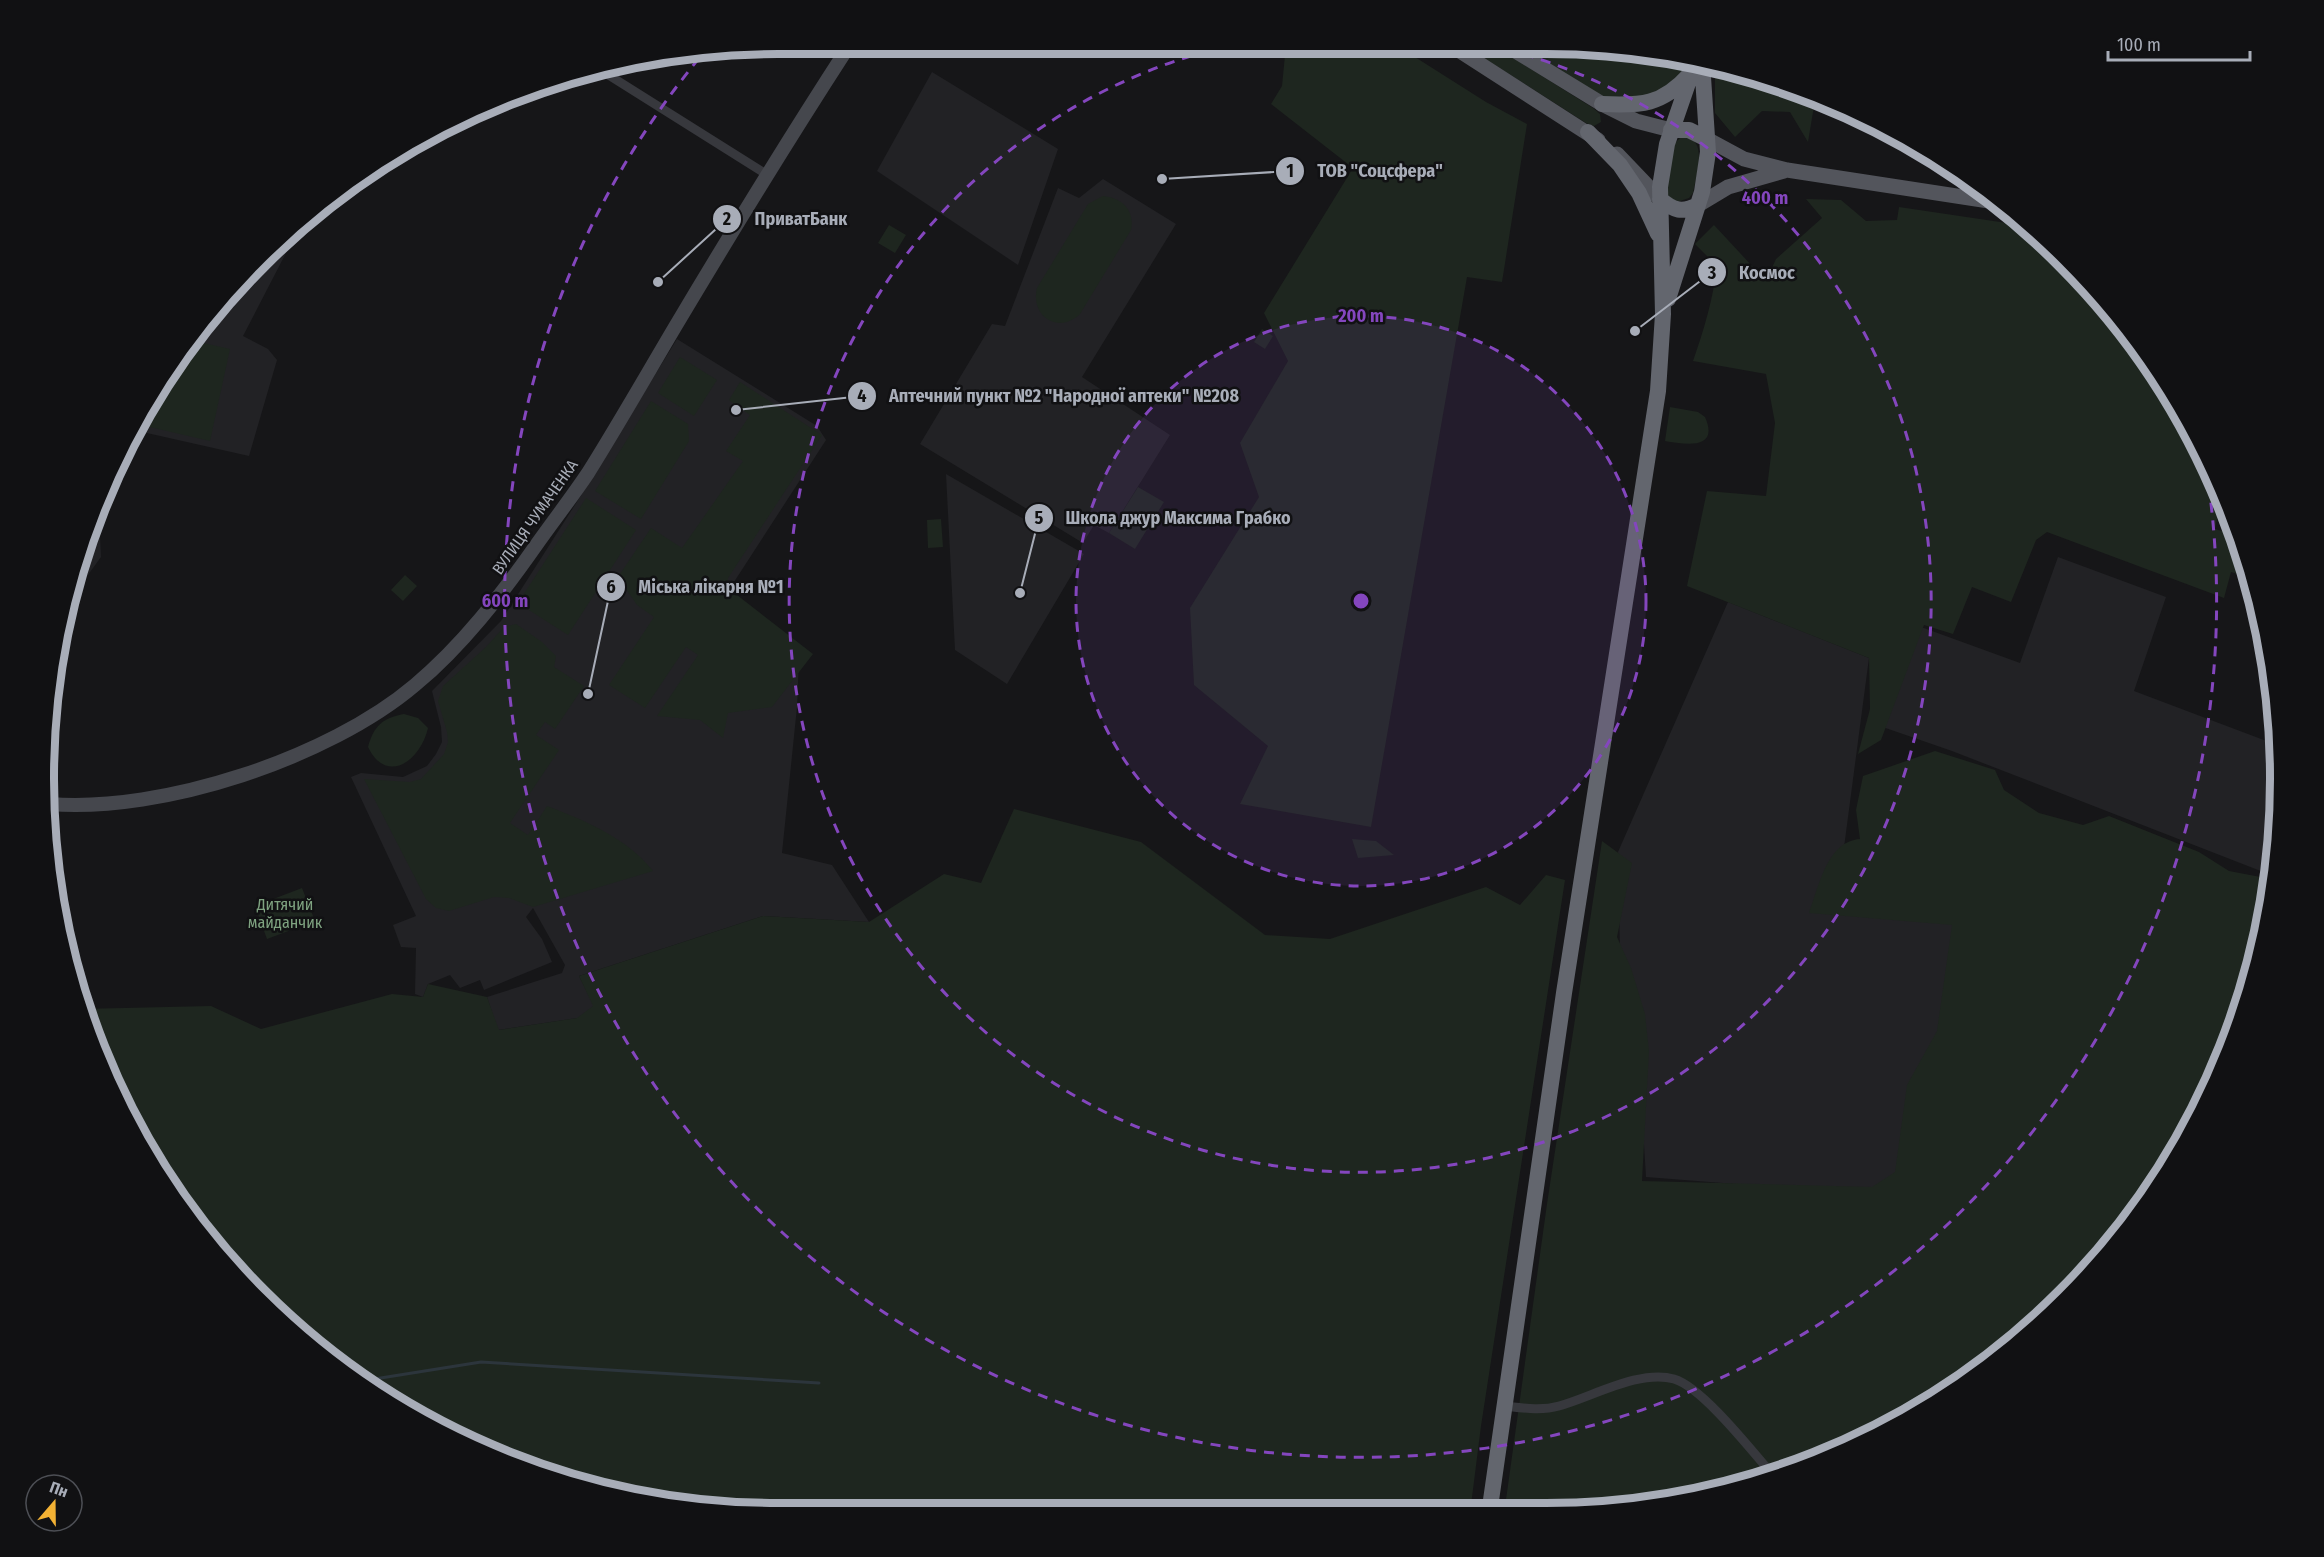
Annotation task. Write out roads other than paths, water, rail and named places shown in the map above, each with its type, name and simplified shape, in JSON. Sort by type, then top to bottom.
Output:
[{"type":"highway","points":[[1602,105],[1635,106],[1657,100],[1677,89],[1693,69]]},
{"type":"highway","points":[[1491,1503],[1564,993],[1658,391],[1663,314],[1660,187],[1671,130],[1695,70]]},
{"type":"highway","points":[[1663,314],[1698,205],[1708,152],[1698,71]]},
{"type":"highway","points":[[1671,130],[1689,130],[1707,139]]},
{"type":"highway","points":[[1588,132],[1620,165],[1640,193],[1663,242]]},
{"type":"highway","points":[[1660,199],[1671,208],[1678,210],[1687,210],[1698,205]]},
{"type":"main road","points":[[1465,54],[1588,132],[1623,158],[1660,199]]},
{"type":"main road","points":[[1520,54],[1602,105],[1636,121],[1671,130]]},
{"type":"main road","points":[[1707,139],[1744,159],[1787,170],[1981,200]]},
{"type":"main road","points":[[1698,205],[1728,187],[1787,170]]},
{"type":"street","name":"ВУЛИЦЯ ЧУМАЧЕНКА","points":[[55,804],[119,804],[175,793],[251,772],[346,733],[415,685],[477,623],[514,577],[579,485],[766,174],[844,54]]},
{"type":"street","points":[[608,75],[766,174]]},
{"type":"street","points":[[1505,1406],[1534,1409],[1558,1406],[1633,1381],[1654,1377],[1675,1379],[1714,1408],[1767,1468]]},
{"type":"waterway","points":[[373,1379],[481,1362],[819,1383]]},
{"type":"place","name":"ТОВ \"Соцсфера\"","points":[[1162,179]]},
{"type":"place","name":"ПриватБанк","points":[[658,282]]},
{"type":"place","name":"Космос","points":[[1635,331]]},
{"type":"place","name":"Аптечний пункт №2 \"Народної аптеки\" №208","points":[[736,410]]},
{"type":"place","name":"Школа джур Максима Грабко","points":[[1020,593]]},
{"type":"place","name":"Міська лікарня №1","points":[[588,694]]},
{"type":"park label","name":"Дитячий майданчик","points":[[285,913]]}]
